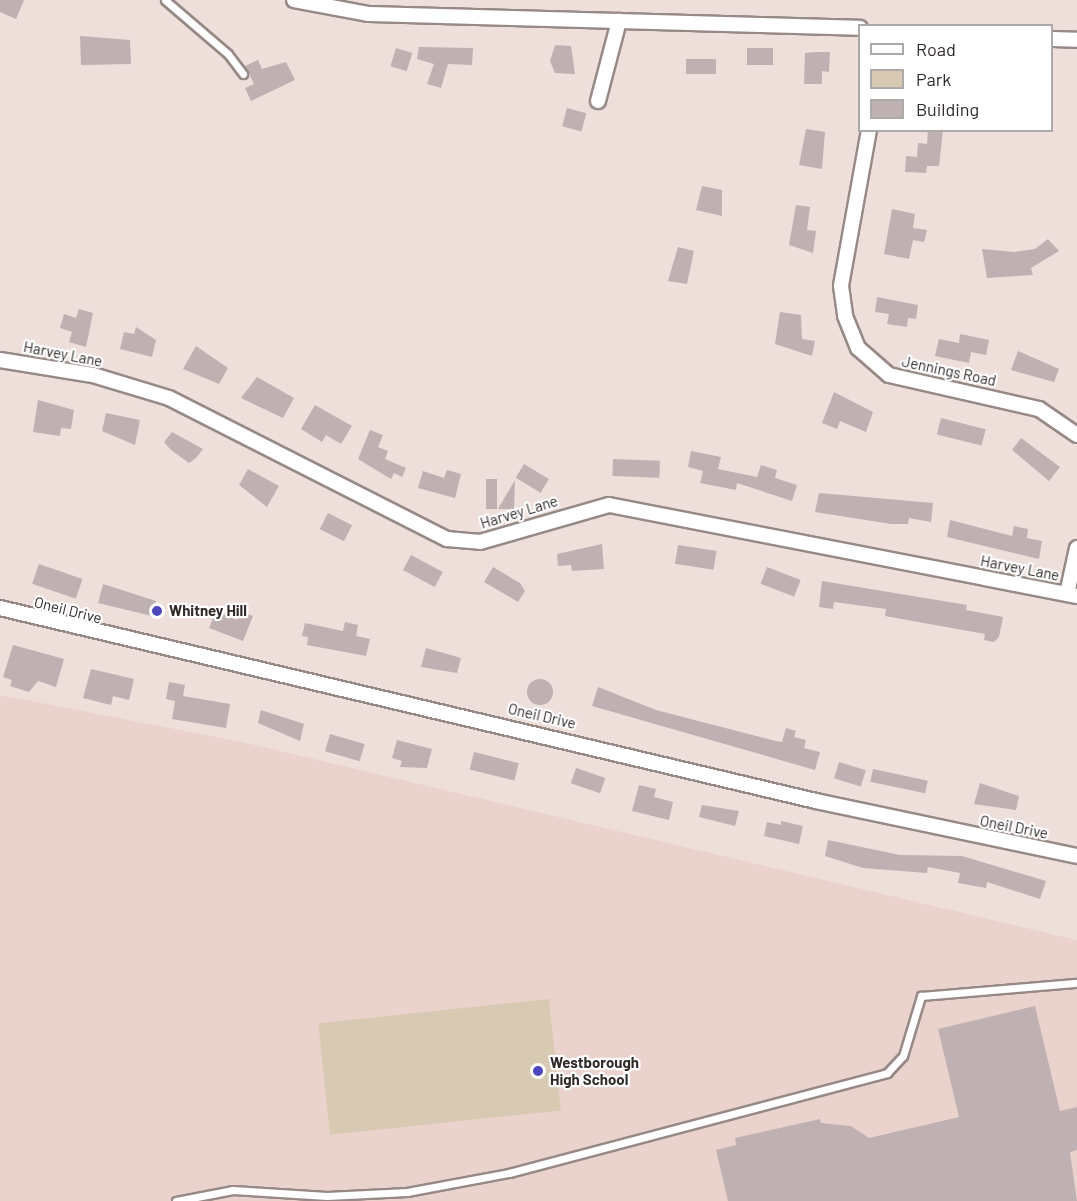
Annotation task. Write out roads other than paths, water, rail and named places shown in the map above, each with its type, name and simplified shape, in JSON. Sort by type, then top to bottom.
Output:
[{"type":"street","points":[[294,0],[368,14],[858,28]]},
{"type":"street","points":[[598,101],[619,21]]},
{"type":"street","points":[[1053,39],[1077,40]]},
{"type":"street","name":"Jennings Road","points":[[868,132],[841,286],[845,316],[858,348],[898,378],[1039,409],[1077,435]]},
{"type":"street","name":"Harvey Lane","points":[[0,360],[93,375],[169,398],[447,539],[480,542],[609,505],[1072,595]]},
{"type":"street","points":[[1072,595],[1077,548]]},
{"type":"street","name":"Oneil Drive","points":[[0,608],[816,801],[1077,856]]},
{"type":"lane","points":[[165,0],[228,54],[243,74]]},
{"type":"lane","points":[[176,1201],[233,1190],[327,1196],[407,1192],[509,1173],[887,1073],[903,1056],[921,996],[1077,983]]},
{"type":"place","name":"Whitney Hill","points":[[157,611]]},
{"type":"place","name":"Westborough High School","points":[[538,1071]]}]
